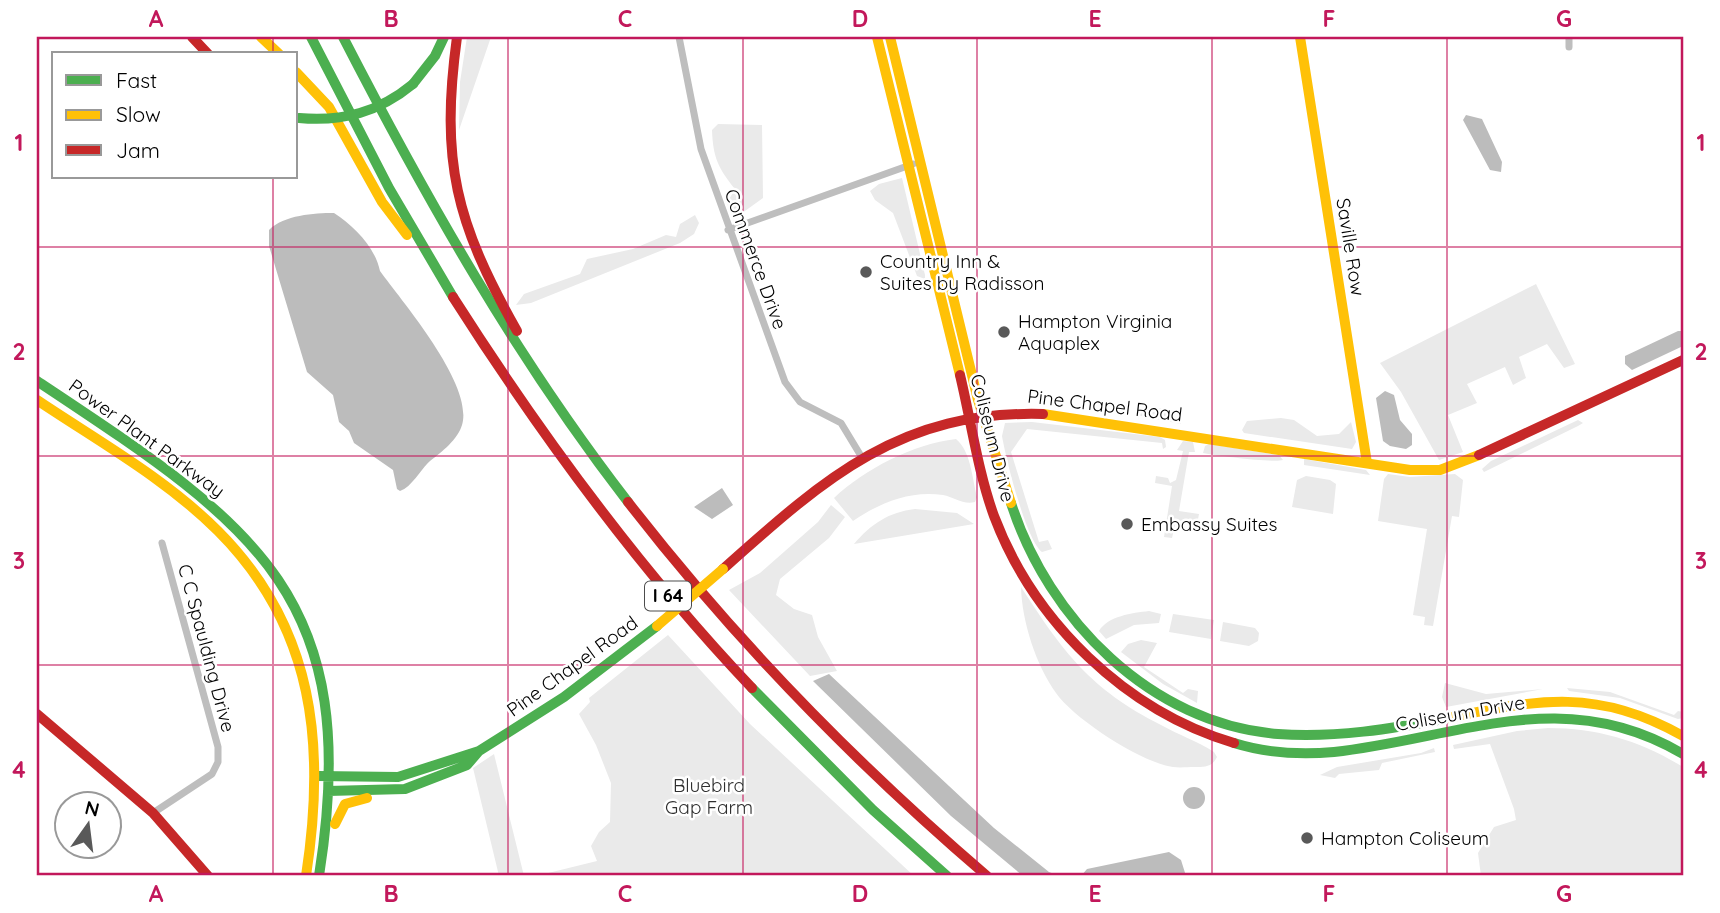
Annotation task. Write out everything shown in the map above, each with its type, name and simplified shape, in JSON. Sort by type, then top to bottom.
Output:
[{"type":"main road","points":[[192,37],[206,52]]},
{"type":"main road","points":[[261,37],[277,52]]},
{"type":"main road","name":"I 64","points":[[311,37],[379,169],[439,274],[554,449],[680,610],[809,750],[947,876]]},
{"type":"main road","name":"I 64","points":[[343,37],[441,222],[495,313],[554,401],[683,572],[804,706],[905,804],[987,876]]},
{"type":"main road","points":[[298,117],[330,120],[360,115],[385,105],[413,84],[435,56],[444,37]]},
{"type":"main road","points":[[457,37],[449,126],[451,163],[461,212],[483,270],[554,401]]},
{"type":"main road","name":"Coliseum Drive","points":[[877,37],[994,515],[1011,554],[1037,597],[1063,632],[1105,674],[1133,696],[1182,725],[1252,748],[1319,754],[1532,717],[1561,715],[1621,724],[1680,752]]},
{"type":"main road","name":"Coliseum Drive","points":[[890,37],[984,415],[1021,534],[1052,592],[1085,633],[1113,660],[1153,690],[1196,714],[1256,733],[1316,737],[1558,700],[1620,708],[1656,721],[1683,737]]},
{"type":"main road","name":"Saville Row","points":[[1300,37],[1367,463]]},
{"type":"main road","points":[[298,74],[329,107],[382,202],[439,274]]},
{"type":"main road","name":"Pine Chapel Road","points":[[318,776],[398,777],[479,751],[564,697],[657,626],[805,495],[860,456],[904,434],[968,417],[1023,412],[1072,416],[1418,471],[1455,466],[1683,360]]},
{"type":"main road","name":"Power Plant Parkway","points":[[37,381],[207,500],[244,534],[293,603],[318,665],[333,737],[333,791],[319,875]]},
{"type":"main road","name":"Power Plant Parkway","points":[[37,400],[198,513],[232,545],[256,574],[281,613],[303,673],[313,715],[318,790],[306,876]]},
{"type":"main road","points":[[37,714],[153,813],[208,876]]},
{"type":"main road","points":[[1680,752],[1683,737]]},
{"type":"main road","name":"Pine Chapel Road","points":[[318,790],[405,789],[467,765],[479,751]]},
{"type":"main road","points":[[319,875],[328,859],[336,818],[342,806],[353,799],[387,797],[405,789]]},
{"type":"main road","points":[[905,804],[1001,876]]},
{"type":"street","name":"Commerce Drive","points":[[679,37],[698,138],[728,230],[788,389],[800,402],[841,424],[860,456]]},
{"type":"street","points":[[1569,37],[1569,47]]},
{"type":"street","points":[[728,230],[920,162]]},
{"type":"street","name":"C C Spaulding Drive","points":[[153,813],[212,774],[218,762],[218,747],[162,543]]},
{"type":"green space","points":[[467,37],[491,37],[459,130],[460,82]]},
{"type":"green space","points":[[718,124],[762,125],[763,198],[738,216],[730,212],[727,203],[735,189],[724,175],[715,155],[712,130]]},
{"type":"green space","points":[[902,178],[925,279],[917,276],[893,213],[875,200],[870,191],[879,184]]},
{"type":"green space","points":[[695,215],[699,223],[694,234],[680,243],[531,303],[516,305],[524,294],[580,274],[587,259],[633,249],[666,235],[676,237],[680,224]]},
{"type":"green space","points":[[1536,284],[1575,364],[1564,368],[1547,344],[1519,357],[1526,378],[1513,385],[1505,367],[1467,384],[1477,403],[1448,415],[1463,452],[1439,460],[1401,392],[1380,363]]},
{"type":"green space","points":[[1169,408],[1172,419],[1181,420],[1181,424],[1136,415],[1135,412],[1138,409]]},
{"type":"green space","points":[[1281,418],[1294,420],[1317,436],[1339,434],[1351,422],[1356,442],[1352,449],[1244,433],[1242,430],[1247,421]]},
{"type":"green space","points":[[1578,420],[1583,423],[1484,472],[1482,469],[1491,461]]},
{"type":"green space","points":[[1032,422],[1160,437],[1165,440],[1166,447],[1163,449],[1162,443],[1027,429],[1011,452],[1039,542],[1048,540],[1052,549],[1042,552],[1023,516],[1002,436],[1005,423]]},
{"type":"green space","points":[[956,439],[968,458],[977,497],[975,502],[963,502],[943,495],[919,494],[895,499],[853,521],[834,498],[860,477],[890,460],[923,446]]},
{"type":"green space","points":[[1183,441],[1193,442],[1195,452],[1189,452],[1179,511],[1199,514],[1196,530],[1190,529],[1191,523],[1176,520],[1172,538],[1164,537],[1172,486],[1155,483],[1156,476],[1168,478],[1170,483],[1176,480],[1183,451],[1177,450]]},
{"type":"green space","points":[[1209,444],[1279,455],[1283,460],[1258,460],[1203,453],[1205,446]]},
{"type":"green space","points":[[1304,459],[1366,470],[1370,475],[1304,465]]},
{"type":"green space","points":[[1388,474],[1410,477],[1455,474],[1463,480],[1459,517],[1452,516],[1433,626],[1424,625],[1425,617],[1413,615],[1427,529],[1378,521],[1384,479]]},
{"type":"green space","points":[[1306,476],[1330,480],[1336,484],[1333,514],[1292,507],[1297,480]]},
{"type":"green space","points":[[831,505],[845,517],[829,538],[780,579],[776,595],[794,609],[812,615],[818,637],[837,671],[810,676],[729,590],[760,573],[818,522]]},
{"type":"green space","points":[[915,509],[957,513],[974,524],[854,544],[881,520]]},
{"type":"green space","points":[[1021,587],[1065,650],[1097,683],[1136,711],[1214,752],[1217,757],[1213,763],[1181,767],[1160,764],[1127,749],[1078,715],[1056,693],[1036,656],[1027,629]]},
{"type":"green space","points":[[1149,611],[1161,614],[1159,623],[1134,625],[1106,639],[1099,631],[1114,619]]},
{"type":"green space","points":[[1173,614],[1214,620],[1211,639],[1169,632]]},
{"type":"green space","points":[[1223,622],[1255,628],[1259,633],[1258,641],[1249,646],[1220,641]]},
{"type":"green space","name":"Bluebird Gap Farm","points":[[668,635],[750,724],[914,876],[536,876],[597,861],[591,846],[599,832],[610,822],[611,783],[596,745],[579,714],[590,702],[589,698]]},
{"type":"green space","points":[[1141,640],[1157,643],[1144,667],[1183,693],[1188,689],[1198,691],[1197,703],[1163,684],[1121,652],[1128,644]]},
{"type":"green space","points":[[1445,683],[1486,694],[1543,689],[1446,707],[1442,697]]},
{"type":"green space","points":[[1567,688],[1610,692],[1674,715],[1678,711],[1683,712],[1683,718],[1678,719],[1620,698],[1569,691]]},
{"type":"green space","points":[[1548,728],[1602,733],[1635,743],[1683,767],[1683,876],[1481,876],[1478,853],[1494,827],[1516,820],[1514,809],[1490,744],[1454,749],[1453,745],[1517,731]]},
{"type":"green space","points":[[1434,748],[1435,752],[1382,763],[1379,770],[1339,774],[1335,778],[1320,775],[1337,767],[1421,753]]},
{"type":"green space","points":[[494,754],[524,876],[499,876],[473,768]]},
{"type":"shaded area","points":[[1466,115],[1482,119],[1502,162],[1501,172],[1490,170],[1463,120]]},
{"type":"shaded area","points":[[334,213],[349,224],[369,246],[380,271],[448,367],[463,408],[462,425],[453,440],[400,491],[397,489],[393,470],[354,443],[349,431],[339,422],[333,395],[307,372],[269,246],[269,230],[275,225],[309,214]]},
{"type":"shaded area","points":[[1683,331],[1683,346],[1632,370],[1625,364],[1625,356]]},
{"type":"shaded area","points":[[1385,391],[1394,395],[1400,420],[1412,434],[1412,445],[1406,449],[1390,446],[1383,441],[1376,398]]},
{"type":"shaded area","points":[[722,488],[733,505],[712,519],[694,507]]},
{"type":"shaded area","points":[[829,674],[994,828],[1049,872],[1059,876],[1023,876],[951,816],[813,681]]},
{"type":"shaded area","points":[[1194,787],[1202,790],[1205,798],[1202,806],[1194,809],[1186,806],[1183,798],[1186,790]]},
{"type":"shaded area","points":[[1169,852],[1181,860],[1186,876],[1081,876],[1087,869]]},
{"type":"traffic: fast","points":[[311,37],[389,188],[453,297]]},
{"type":"traffic: fast","points":[[343,37],[407,158],[475,276],[548,391],[628,502]]},
{"type":"traffic: fast","points":[[413,84],[435,56],[444,37]]},
{"type":"traffic: fast","points":[[299,118],[331,118],[360,113],[387,102],[413,84]]},
{"type":"traffic: fast","points":[[37,381],[178,479],[233,526],[276,576],[306,633],[324,699],[329,779],[319,876]]},
{"type":"traffic: fast","points":[[1011,503],[1028,546],[1050,587],[1078,624],[1111,658],[1147,687],[1188,710],[1232,726],[1299,735],[1363,732],[1448,718]]},
{"type":"traffic: fast","points":[[328,791],[405,789],[467,765],[479,751],[564,697],[657,626]]},
{"type":"traffic: fast","points":[[752,688],[873,810],[947,876]]},
{"type":"traffic: fast","points":[[1234,743],[1284,752],[1334,752],[1511,721],[1553,718],[1596,722],[1639,733],[1683,754]]},
{"type":"traffic: fast","points":[[318,776],[398,777],[479,751]]},
{"type":"traffic: slow","points":[[261,37],[277,52]]},
{"type":"traffic: slow","points":[[877,37],[960,375]]},
{"type":"traffic: slow","points":[[890,37],[978,400],[1011,503]]},
{"type":"traffic: slow","points":[[1300,37],[1367,463]]},
{"type":"traffic: slow","points":[[298,74],[329,107],[382,202],[407,235]]},
{"type":"traffic: slow","points":[[37,400],[130,461],[198,512],[250,568],[275,608],[294,649],[306,691],[313,735],[312,828],[306,876]]},
{"type":"traffic: slow","points":[[1043,414],[1410,470],[1440,470],[1479,455]]},
{"type":"traffic: slow","points":[[657,626],[723,569]]},
{"type":"traffic: slow","points":[[1448,718],[1540,703],[1595,704],[1623,710],[1683,736]]},
{"type":"traffic: slow","points":[[335,824],[345,804],[367,798]]},
{"type":"traffic: jam","points":[[192,37],[206,52]]},
{"type":"traffic: jam","points":[[457,37],[451,120],[452,156],[458,190],[480,257],[517,331]]},
{"type":"traffic: jam","points":[[453,297],[521,400],[593,500],[670,596],[752,688]]},
{"type":"traffic: jam","points":[[1479,455],[1683,360]]},
{"type":"traffic: jam","points":[[960,375],[988,499],[1011,555],[1033,592],[1059,626],[1088,657],[1121,685],[1157,709],[1194,728],[1234,743]]},
{"type":"traffic: jam","points":[[723,569],[796,506],[867,456],[906,438],[947,424],[992,416],[1043,414]]},
{"type":"traffic: jam","points":[[628,502],[711,603],[798,698],[890,789],[987,876]]},
{"type":"traffic: jam","points":[[37,714],[153,813],[208,876]]},
{"type":"place","name":"Country Inn & Suites by Radisson","points":[[866,272]]},
{"type":"place","name":"Hampton Virginia Aquaplex","points":[[1004,332]]},
{"type":"place","name":"Embassy Suites","points":[[1127,524]]},
{"type":"place","name":"Hampton Coliseum","points":[[1307,838]]}]
